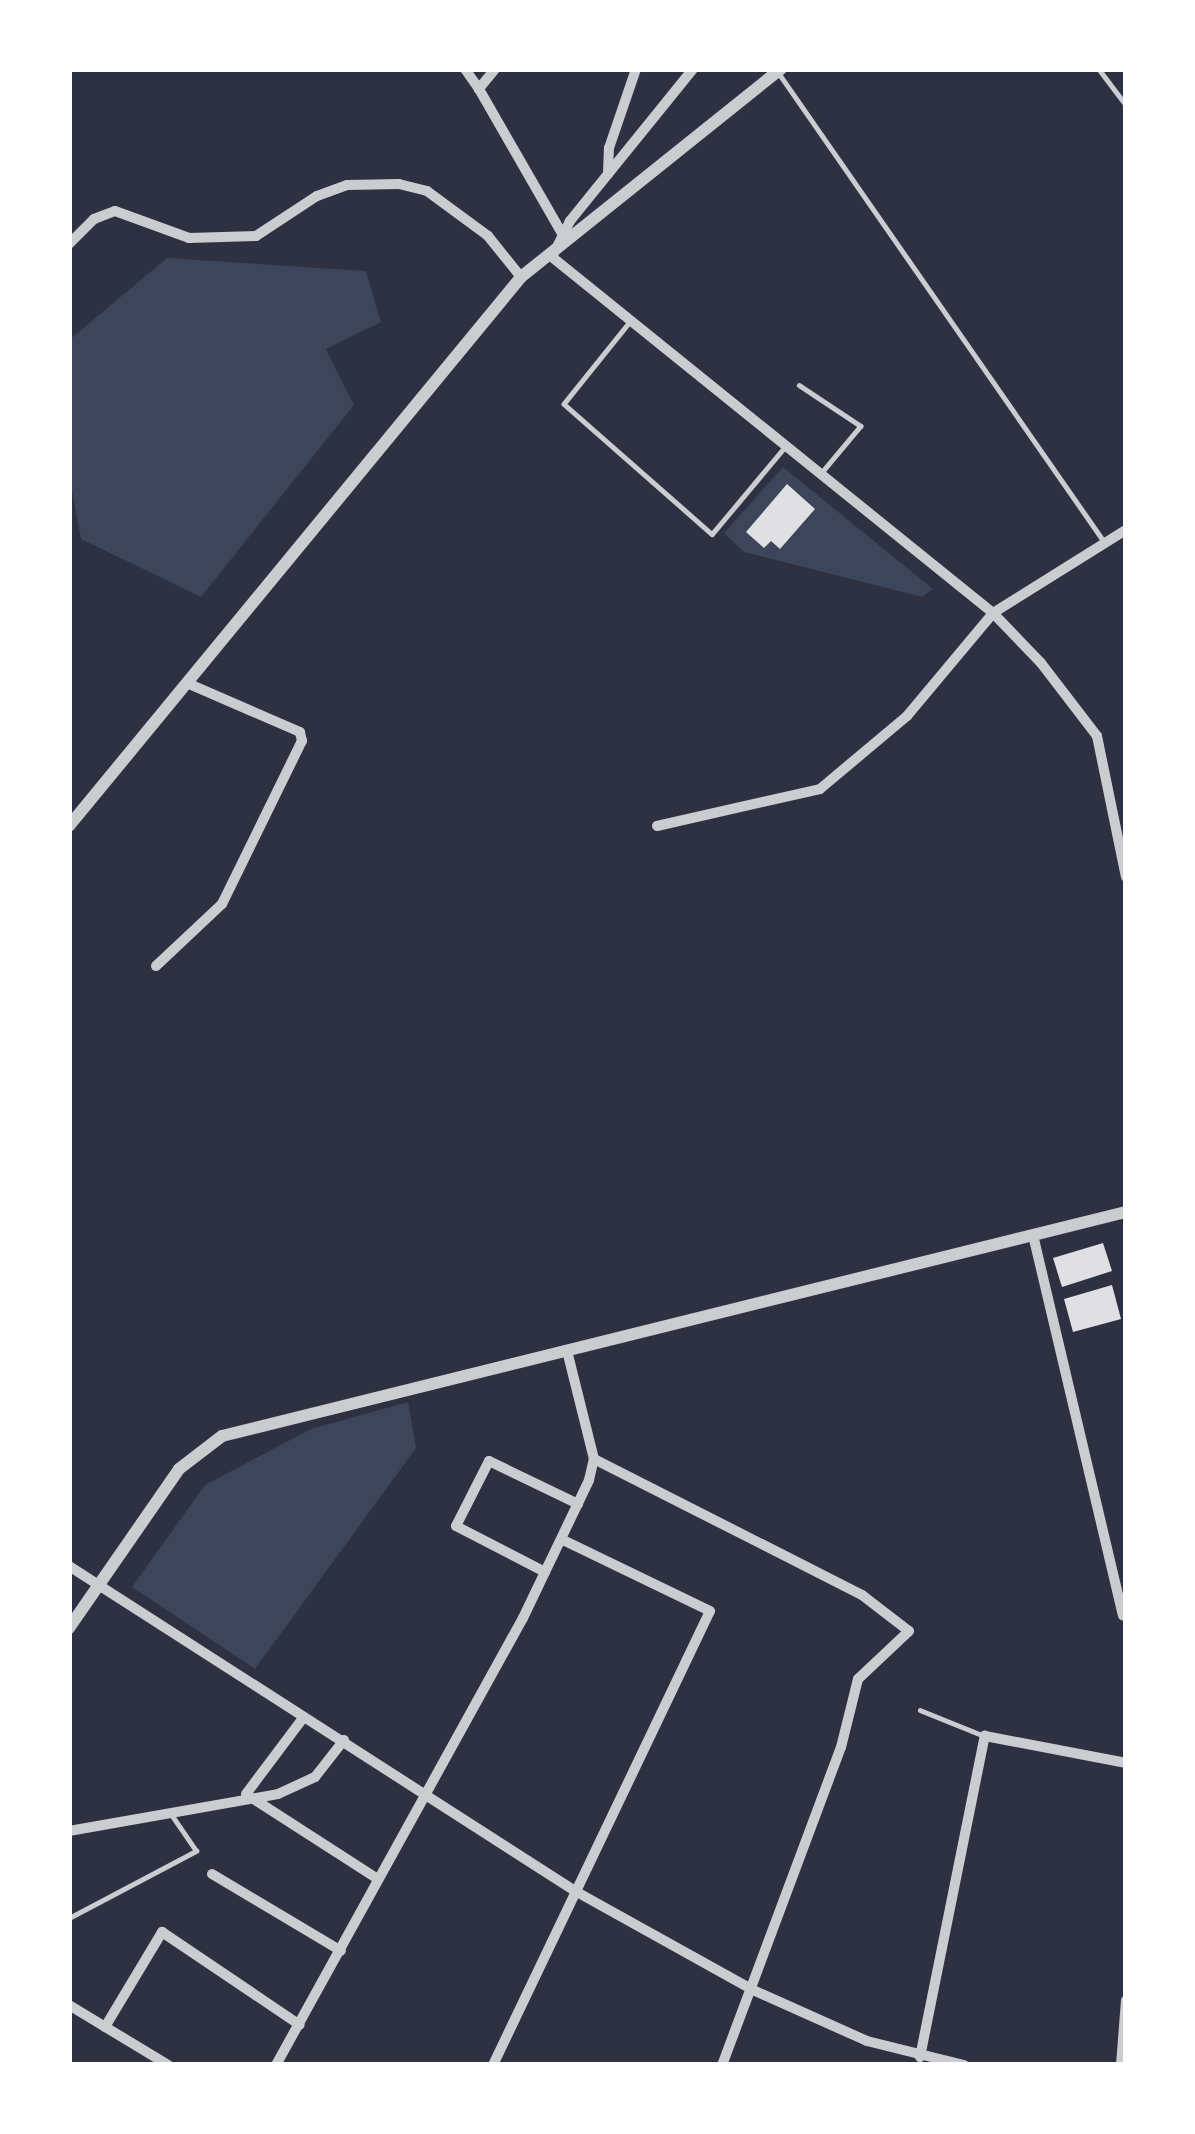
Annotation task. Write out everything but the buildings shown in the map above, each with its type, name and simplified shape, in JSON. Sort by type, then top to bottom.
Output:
[{"type":"street","points":[[464,69],[563,235]]},
{"type":"street","points":[[479,89],[495,69]]},
{"type":"street","points":[[608,174],[609,148],[636,69]]},
{"type":"street","points":[[552,257],[608,174],[693,69]]},
{"type":"street","points":[[69,826],[521,277],[552,257],[779,70]]},
{"type":"street","points":[[69,244],[94,219],[115,212],[189,238],[256,236],[347,185],[399,184],[427,191],[488,236],[521,277]]},
{"type":"street","points":[[552,257],[993,613],[1078,704],[1097,736],[1126,877]]},
{"type":"street","points":[[657,826],[820,789],[907,716],[993,613],[1126,530]]},
{"type":"street","points":[[156,966],[222,904],[302,741],[300,732],[189,684]]},
{"type":"street","points":[[69,1628],[179,1469],[221,1436],[1126,1212]]},
{"type":"street","points":[[1033,1235],[1123,1615]]},
{"type":"street","points":[[276,2065],[341,1951],[421,1791],[523,1618],[578,1504],[593,1459],[567,1351]]},
{"type":"street","points":[[593,1459],[898,1618],[909,1631],[858,1679],[753,1990],[722,2065]]},
{"type":"street","points":[[545,1572],[456,1526],[489,1461],[578,1504]]},
{"type":"street","points":[[493,2065],[710,1611],[561,1539]]},
{"type":"street","points":[[69,1566],[574,1891],[753,1990],[920,2061],[964,2065]]},
{"type":"street","points":[[246,1794],[303,1718]]},
{"type":"street","points":[[920,2061],[985,1736],[1126,1762]]},
{"type":"street","points":[[69,1831],[246,1794],[278,1794],[315,1778],[344,1740]]},
{"type":"street","points":[[246,1794],[378,1879]]},
{"type":"street","points":[[212,1874],[341,1951]]},
{"type":"street","points":[[105,2027],[162,1931],[300,2026]]},
{"type":"street","points":[[1121,2065],[1126,2000]]},
{"type":"street","points":[[69,2005],[168,2065]]},
{"type":"lane","points":[[1099,69],[1126,105]]},
{"type":"lane","points":[[779,70],[1105,542]]},
{"type":"lane","points":[[630,322],[564,404],[712,533],[785,447]]},
{"type":"lane","points":[[799,385],[861,426],[820,475]]},
{"type":"lane","points":[[920,1710],[985,1736]]},
{"type":"lane","points":[[69,1918],[196,1851],[168,1810]]},
{"type":"shaded area","points":[[167,258],[366,271],[381,322],[326,349],[354,405],[201,597],[81,539],[69,476],[69,340]]},
{"type":"shaded area","points":[[783,467],[933,589],[922,597],[744,552],[724,533]]},
{"type":"shaded area","points":[[408,1402],[416,1448],[255,1669],[132,1587],[205,1485],[311,1429]]}]
